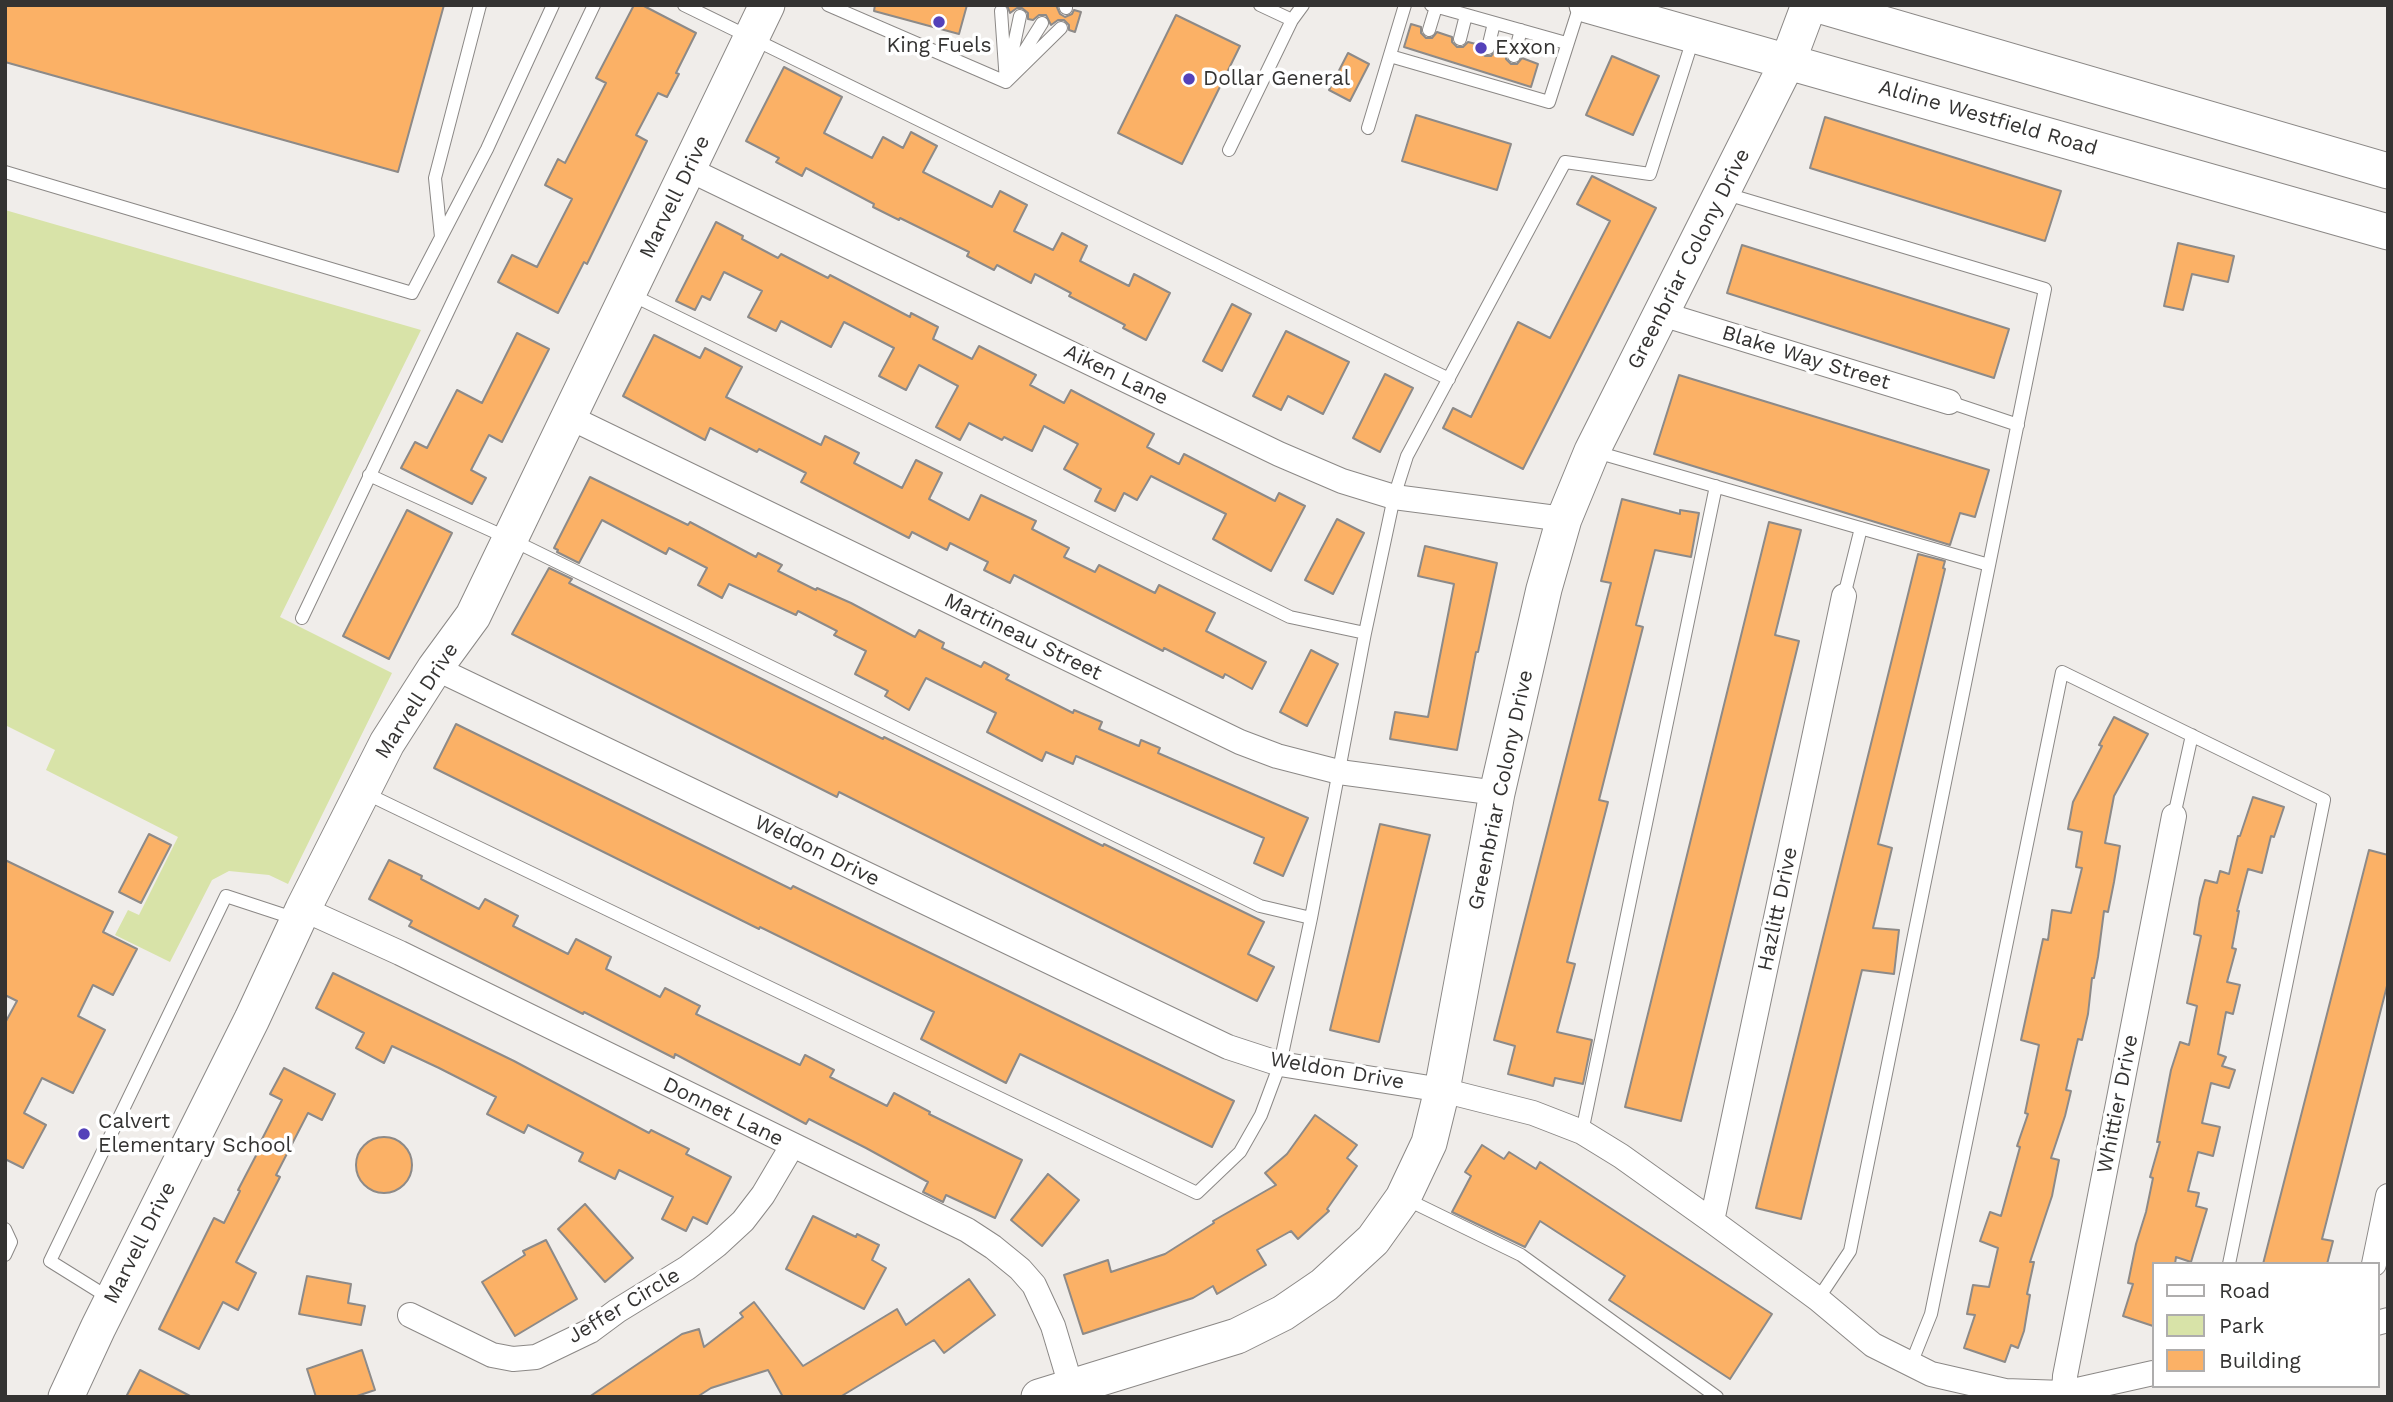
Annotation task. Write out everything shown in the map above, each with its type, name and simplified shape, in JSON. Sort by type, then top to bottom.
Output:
[{"type":"street","name":"Marvell Drive","points":[[66,1397],[387,743],[435,668],[473,616],[767,5]]},
{"type":"street","name":"Aldine Westfield Road","points":[[1587,5],[2388,232]]},
{"type":"street","name":"Greenbriar Colony Drive","points":[[1055,1391],[1237,1336],[1283,1313],[1324,1285],[1373,1240],[1403,1198],[1429,1143],[1442,1090],[1497,793],[1544,589],[1564,519],[1592,451],[1788,61],[1809,5]]},
{"type":"street","points":[[1818,5],[2388,171]]},
{"type":"street","name":"Aiken Lane","points":[[688,169],[1279,454],[1342,481],[1394,496],[1564,519]]},
{"type":"street","name":"Blake Way Street","points":[[1662,314],[1949,402]]},
{"type":"street","name":"Martineau Street","points":[[569,417],[1240,742],[1277,756],[1339,772],[1497,793]]},
{"type":"street","name":"Hazlitt Drive","points":[[1712,1221],[1844,596]]},
{"type":"street","name":"Weldon Drive","points":[[435,668],[1228,1047],[1280,1064],[1442,1090],[1533,1113],[1582,1132],[1621,1156],[1712,1221],[1818,1300],[1872,1345],[1931,1374],[2005,1391],[2064,1393],[2152,1373]]},
{"type":"street","name":"Whittier Drive","points":[[2064,1393],[2067,1363],[2175,816]]},
{"type":"street","name":"Donnet Lane","points":[[301,914],[400,953],[967,1230],[1020,1269],[1034,1285],[1045,1305],[1053,1326],[1055,1391]]},
{"type":"street","name":"Jeffer Circle","points":[[410,1315],[492,1355],[513,1359],[536,1357],[590,1331],[687,1268],[717,1245],[743,1221],[763,1195],[792,1146]]},
{"type":"street","points":[[2374,1262],[2388,1196]]},
{"type":"lane","points":[[441,238],[435,178],[480,5]]},
{"type":"lane","points":[[5,172],[412,293],[487,149],[553,5]]},
{"type":"lane","points":[[302,618],[594,5]]},
{"type":"lane","points":[[684,5],[1449,379]]},
{"type":"lane","points":[[1260,5],[1292,20]]},
{"type":"lane","points":[[1228,149],[1292,20],[1303,5]]},
{"type":"lane","points":[[1368,128],[1405,5]]},
{"type":"lane","points":[[1390,56],[1421,59],[1480,76],[1549,102],[1580,5]]},
{"type":"lane","points":[[830,6],[1006,82]]},
{"type":"lane","points":[[1429,30],[1433,6],[1566,43]]},
{"type":"lane","points":[[1001,11],[1006,82]]},
{"type":"lane","points":[[1460,39],[1466,15]]},
{"type":"lane","points":[[1006,82],[1020,16]]},
{"type":"lane","points":[[1006,82],[1042,23]]},
{"type":"lane","points":[[1488,48],[1494,23]]},
{"type":"lane","points":[[1006,82],[1061,28]]},
{"type":"lane","points":[[1514,56],[1521,30]]},
{"type":"lane","points":[[363,792],[1197,1193],[1240,1152],[1261,1115],[1280,1064],[1311,918],[1365,632],[1394,496],[1407,456],[1565,162],[1650,174],[1694,37]]},
{"type":"lane","points":[[1723,193],[2045,289],[1850,1251],[1818,1300]]},
{"type":"lane","points":[[629,293],[1290,617],[1365,632]]},
{"type":"lane","points":[[1949,402],[2018,425]]},
{"type":"lane","points":[[1592,451],[1989,565]]},
{"type":"lane","points":[[369,475],[510,539],[1260,906],[1311,918]]},
{"type":"lane","points":[[1582,1132],[1716,486]]},
{"type":"lane","points":[[1844,596],[1861,528]]},
{"type":"lane","points":[[1911,1364],[1931,1314],[2062,672],[2324,800],[2229,1262]]},
{"type":"lane","points":[[2175,816],[2192,735]]},
{"type":"lane","points":[[112,1299],[50,1261],[226,896],[301,914]]},
{"type":"lane","points":[[1403,1198],[1521,1255],[1717,1397]]},
{"type":"lane","points":[[5,1229],[11,1242],[5,1255]]},
{"type":"green space","points":[[5,210],[421,330],[280,617],[392,673],[288,884],[269,875],[229,871],[212,880],[170,962],[115,935],[128,910],[139,915],[178,837],[46,770],[55,750],[5,725]]},
{"type":"building","points":[[5,5],[444,5],[398,172],[5,62]]},
{"type":"building","points":[[634,5],[642,5],[696,33],[667,97],[658,93],[636,135],[647,141],[587,264],[584,262],[558,313],[498,282],[512,255],[537,267],[572,199],[545,185],[558,159],[565,163],[606,83],[596,78]]},
{"type":"building","name":"King Fuels","points":[[875,5],[967,5],[959,34],[874,11]]},
{"type":"building","points":[[1007,5],[1056,5],[1060,14],[1065,17],[1074,10],[1081,12],[1075,32],[1069,30],[1069,25],[1064,20],[1058,20],[1051,25],[1046,15],[1028,19],[1028,13],[1022,8],[1010,13]]},
{"type":"building","points":[[1176,15],[1240,46],[1182,164],[1118,133]]},
{"type":"building","points":[[1411,24],[1421,27],[1421,33],[1426,38],[1432,38],[1437,32],[1452,37],[1452,42],[1457,47],[1463,47],[1468,42],[1480,45],[1480,51],[1485,56],[1491,56],[1496,50],[1506,53],[1506,59],[1511,64],[1517,64],[1522,58],[1538,64],[1531,87],[1404,47]]},
{"type":"building","points":[[1348,53],[1369,64],[1350,101],[1329,90]]},
{"type":"building","points":[[1612,56],[1659,76],[1633,135],[1586,115]]},
{"type":"building","points":[[784,67],[842,97],[824,133],[872,158],[883,137],[903,148],[911,132],[937,146],[923,172],[992,207],[1000,191],[1027,205],[1014,231],[1053,250],[1062,233],[1087,246],[1080,261],[1129,286],[1134,274],[1170,293],[1146,340],[1123,328],[1125,325],[1069,296],[1071,293],[1035,274],[1031,283],[997,265],[994,270],[967,256],[969,252],[873,207],[874,204],[806,168],[802,176],[776,162],[779,158],[746,141]]},
{"type":"building","points":[[1416,115],[1511,144],[1497,190],[1402,161]]},
{"type":"building","points":[[1825,117],[2061,191],[2045,241],[1810,168]]},
{"type":"building","points":[[1592,176],[1656,208],[1523,469],[1443,428],[1453,408],[1471,417],[1518,322],[1550,338],[1610,221],[1577,204]]},
{"type":"building","points":[[716,222],[778,258],[781,254],[828,278],[830,275],[910,317],[911,313],[938,327],[933,339],[972,359],[979,346],[1036,375],[1030,385],[1064,403],[1071,390],[1154,434],[1147,447],[1179,464],[1184,454],[1275,501],[1279,493],[1305,506],[1271,571],[1213,539],[1226,514],[1151,476],[1137,500],[1124,493],[1115,511],[1095,501],[1101,489],[1064,469],[1078,444],[1044,426],[1032,451],[1004,437],[1002,440],[969,423],[960,440],[936,427],[958,386],[919,365],[906,390],[879,376],[894,348],[844,322],[831,347],[781,321],[776,331],[748,317],[762,291],[724,272],[710,300],[702,296],[695,310],[676,301]]},
{"type":"building","points":[[2178,243],[2234,256],[2228,282],[2192,274],[2183,310],[2164,306]]},
{"type":"building","points":[[1742,245],[2009,329],[1994,378],[1727,293]]},
{"type":"building","points":[[1232,304],[1251,314],[1222,371],[1203,361]]},
{"type":"building","points":[[1286,331],[1349,362],[1323,414],[1288,396],[1281,410],[1253,396]]},
{"type":"building","points":[[517,333],[549,349],[502,442],[489,435],[471,470],[486,478],[472,504],[401,468],[415,442],[427,448],[457,390],[482,403]]},
{"type":"building","points":[[654,335],[700,358],[705,348],[742,367],[726,397],[821,445],[825,436],[859,453],[854,463],[902,488],[916,460],[942,473],[929,499],[969,520],[981,495],[1036,521],[1032,529],[1069,548],[1064,557],[1095,572],[1099,565],[1155,593],[1159,585],[1215,613],[1206,631],[1266,662],[1252,689],[1225,674],[1223,678],[1164,648],[1163,651],[1014,575],[1010,583],[984,570],[988,562],[950,543],[947,550],[912,532],[909,538],[801,482],[806,473],[759,449],[757,452],[710,428],[705,440],[623,396]]},
{"type":"building","points":[[1385,374],[1413,388],[1380,452],[1353,438]]},
{"type":"building","points":[[1679,375],[1989,470],[1975,517],[1960,513],[1950,545],[1654,454]]},
{"type":"building","points":[[590,477],[688,525],[690,522],[756,557],[758,553],[782,565],[778,571],[816,590],[817,588],[851,603],[915,637],[919,630],[944,643],[942,648],[981,667],[984,662],[1009,675],[1006,679],[1073,713],[1074,710],[1102,722],[1099,729],[1139,746],[1141,740],[1160,748],[1158,753],[1308,818],[1283,876],[1254,863],[1264,838],[1076,756],[1073,764],[1046,752],[1042,761],[987,732],[996,713],[926,678],[909,710],[885,696],[888,691],[855,674],[866,651],[834,635],[837,631],[798,611],[796,615],[729,584],[722,598],[698,585],[707,568],[669,548],[666,554],[602,520],[579,563],[557,552],[554,548]]},
{"type":"building","points":[[1622,499],[1680,514],[1680,510],[1699,513],[1691,557],[1655,550],[1636,625],[1643,627],[1599,800],[1608,802],[1567,962],[1575,964],[1557,1032],[1592,1040],[1583,1084],[1555,1078],[1553,1086],[1508,1074],[1515,1046],[1494,1040],[1611,583],[1601,581]]},
{"type":"building","points":[[407,510],[452,533],[389,659],[343,636]]},
{"type":"building","points":[[1337,519],[1364,533],[1333,594],[1305,580]]},
{"type":"building","points":[[1769,522],[1801,530],[1775,635],[1799,641],[1681,1121],[1625,1107]]},
{"type":"building","points":[[1425,546],[1497,563],[1457,750],[1390,739],[1395,712],[1428,717],[1454,584],[1418,576]]},
{"type":"building","points":[[1918,554],[1945,561],[1945,569],[1878,844],[1892,848],[1873,928],[1899,930],[1894,974],[1862,970],[1801,1219],[1756,1208]]},
{"type":"building","points":[[549,568],[572,579],[569,583],[883,739],[884,737],[1103,846],[1104,844],[1264,922],[1248,954],[1274,967],[1257,1001],[839,792],[837,797],[512,634]]},
{"type":"building","points":[[1311,650],[1338,664],[1307,726],[1280,712]]},
{"type":"building","points":[[2114,717],[2148,734],[2114,796],[2105,843],[2120,846],[2114,882],[2108,912],[2104,911],[2082,1040],[2078,1039],[2066,1090],[2071,1091],[2051,1158],[2059,1160],[2052,1196],[2030,1262],[2034,1262],[2027,1294],[2030,1295],[2024,1331],[2018,1348],[2011,1345],[2005,1362],[1964,1348],[1975,1315],[1967,1314],[1973,1285],[1989,1287],[1998,1248],[1980,1241],[1990,1212],[2001,1216],[2020,1147],[2017,1146],[2028,1114],[2025,1113],[2039,1045],[2021,1040],[2043,939],[2048,940],[2052,910],[2071,913],[2082,868],[2076,867],[2082,832],[2068,829],[2073,802]]},
{"type":"building","points":[[456,724],[791,889],[793,886],[1234,1101],[1212,1147],[1020,1054],[1006,1083],[921,1039],[934,1012],[760,927],[759,929],[434,768]]},
{"type":"building","points":[[2253,797],[2284,807],[2274,837],[2271,836],[2262,873],[2248,869],[2237,911],[2232,948],[2236,949],[2227,982],[2240,985],[2233,1014],[2226,1012],[2218,1054],[2226,1057],[2222,1066],[2235,1070],[2229,1088],[2211,1083],[2202,1123],[2220,1127],[2213,1156],[2198,1152],[2188,1191],[2199,1193],[2196,1206],[2207,1209],[2191,1262],[2176,1257],[2175,1262],[2152,1262],[2152,1326],[2123,1316],[2133,1284],[2128,1283],[2153,1178],[2150,1177],[2160,1142],[2157,1142],[2171,1070],[2180,1042],[2189,1045],[2197,1006],[2187,1003],[2201,936],[2194,934],[2200,898],[2205,880],[2217,883],[2220,871],[2229,874]]},
{"type":"building","points":[[1380,824],[1430,835],[1379,1042],[1330,1030]]},
{"type":"building","points":[[149,834],[171,845],[141,903],[119,892]]},
{"type":"building","points":[[2369,850],[2388,855],[2388,982],[2322,1239],[2333,1241],[2328,1262],[2264,1262]]},
{"type":"building","points":[[5,860],[113,912],[103,932],[137,949],[113,995],[93,985],[78,1016],[105,1030],[73,1093],[42,1078],[24,1113],[46,1125],[23,1168],[5,1159],[5,1023],[17,1001],[5,995]]},
{"type":"building","points":[[389,860],[479,909],[485,899],[518,916],[513,926],[568,954],[576,939],[611,957],[606,969],[660,997],[665,988],[700,1006],[696,1014],[800,1065],[805,1055],[834,1070],[830,1077],[887,1106],[894,1093],[930,1112],[929,1114],[1022,1160],[995,1218],[946,1195],[943,1202],[923,1192],[928,1182],[866,1148],[809,1119],[806,1124],[675,1054],[674,1058],[409,926],[412,921],[369,899]]},
{"type":"building","points":[[333,973],[514,1061],[649,1133],[651,1130],[689,1149],[686,1154],[731,1177],[707,1224],[693,1217],[686,1231],[662,1219],[673,1197],[619,1170],[615,1179],[579,1161],[583,1153],[528,1125],[524,1133],[487,1114],[496,1097],[439,1068],[392,1046],[384,1063],[356,1048],[364,1033],[316,1008]]},
{"type":"building","points":[[284,1068],[335,1094],[322,1120],[308,1113],[276,1175],[280,1177],[236,1262],[256,1273],[238,1310],[223,1302],[199,1349],[159,1329],[214,1218],[224,1223],[240,1191],[238,1190],[282,1100],[270,1094]]},
{"type":"building","points":[[1315,1115],[1357,1145],[1347,1158],[1357,1166],[1327,1209],[1329,1211],[1298,1239],[1291,1231],[1257,1250],[1266,1265],[1217,1294],[1213,1286],[1193,1298],[1083,1334],[1064,1275],[1108,1260],[1111,1272],[1165,1254],[1214,1223],[1213,1221],[1276,1185],[1265,1173],[1287,1154]]},
{"type":"building","points":[[384,1137],[395,1139],[404,1145],[410,1154],[410,1176],[404,1185],[395,1191],[384,1193],[373,1191],[364,1185],[358,1176],[356,1165],[358,1154],[364,1145],[373,1139]]},
{"type":"building","points":[[1482,1145],[1504,1159],[1509,1152],[1536,1169],[1540,1162],[1772,1314],[1730,1379],[1609,1300],[1625,1276],[1540,1221],[1525,1247],[1452,1212],[1471,1176],[1465,1172]]},
{"type":"building","points":[[1048,1174],[1079,1200],[1042,1246],[1011,1220]]},
{"type":"building","points":[[585,1204],[633,1258],[605,1282],[558,1229]]},
{"type":"building","points":[[813,1216],[879,1245],[872,1260],[886,1268],[864,1309],[786,1269]]},
{"type":"building","points":[[546,1240],[577,1299],[515,1336],[482,1282],[525,1255],[523,1251]]},
{"type":"building","points":[[307,1276],[351,1284],[348,1303],[365,1306],[361,1325],[299,1314]]},
{"type":"building","points":[[969,1279],[995,1315],[944,1353],[934,1340],[840,1397],[783,1397],[768,1370],[711,1388],[697,1397],[589,1397],[682,1334],[699,1329],[704,1347],[743,1317],[740,1313],[754,1302],[803,1366],[897,1309],[906,1325]]},
{"type":"building","points":[[362,1350],[375,1390],[354,1397],[316,1397],[307,1369]]},
{"type":"building","points":[[140,1370],[192,1397],[126,1397]]},
{"type":"place","name":"King Fuels","points":[[939,22]]},
{"type":"place","name":"Exxon","points":[[1481,48]]},
{"type":"place","name":"Dollar General","points":[[1189,79]]},
{"type":"place","name":"Calvert Elementary School","points":[[84,1134]]}]
